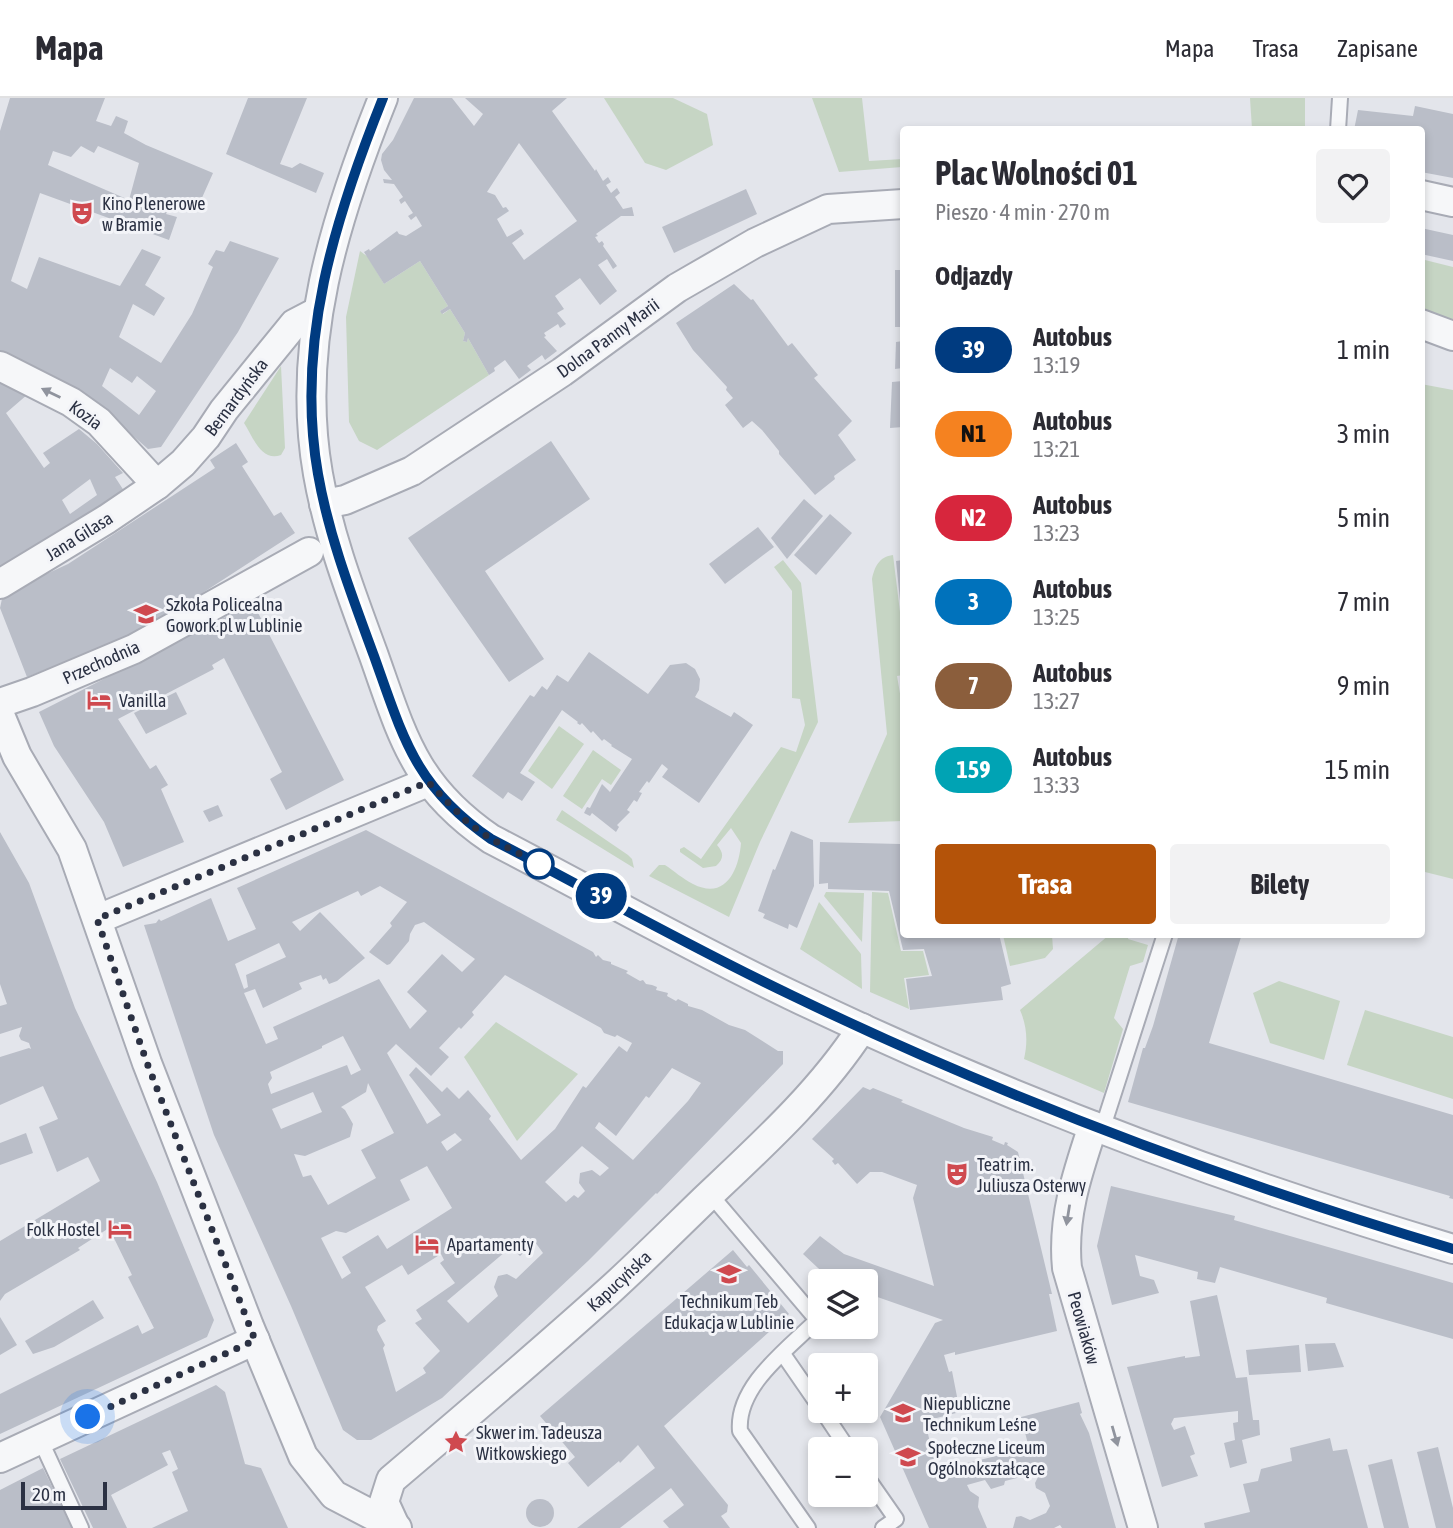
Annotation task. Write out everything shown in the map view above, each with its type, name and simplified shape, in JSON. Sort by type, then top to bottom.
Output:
[{"type":"street","points":[[383,98],[343,206],[317,312],[311,407],[317,472],[343,573],[401,732],[428,782],[468,823],[491,839],[721,960],[862,1028],[969,1076],[1098,1128],[1241,1180],[1453,1249]]},
{"type":"street","points":[[1425,196],[1453,202]]},
{"type":"street","name":"Dolna Panny Marii","points":[[324,504],[345,500],[412,471],[562,372],[677,288],[755,243],[828,209],[900,204]]},
{"type":"street","name":"Bernardyńska","points":[[157,485],[183,463],[206,437],[224,410],[294,324],[317,312]]},
{"type":"street","points":[[1425,326],[1453,336]]},
{"type":"street","name":"Kozia","points":[[0,366],[71,402],[99,422],[157,485]]},
{"type":"street","name":"Jana Gilasa","points":[[0,584],[157,485]]},
{"type":"street","name":"Przechodnia","points":[[0,703],[134,649],[309,552]]},
{"type":"street","points":[[0,715],[17,756],[72,849],[147,1063],[303,1456],[334,1495],[396,1527]]},
{"type":"street","points":[[97,919],[428,782]]},
{"type":"street","name":"Kapucyńska","points":[[396,1527],[384,1502],[391,1480],[609,1291],[768,1139],[826,1077],[862,1028]]},
{"type":"street","name":"Peowiaków","points":[[1098,1128],[1076,1176],[1064,1244],[1067,1268],[1143,1528]]},
{"type":"street","points":[[0,1458],[255,1340]]},
{"type":"lane","points":[[1338,126],[1340,98]]},
{"type":"lane","points":[[1098,1128],[1164,938]]},
{"type":"lane","points":[[710,1194],[817,1320],[754,1382],[738,1418],[740,1431],[808,1528]]},
{"type":"lane","points":[[783,1354],[808,1391]]},
{"type":"lane","points":[[40,1439],[81,1528]]},
{"type":"lane","points":[[878,1493],[896,1519],[883,1528]]},
{"type":"green space","points":[[604,98],[673,98],[707,114],[713,145],[666,170],[645,163]]},
{"type":"green space","points":[[812,98],[862,98],[869,161],[900,159],[900,167],[839,172]]},
{"type":"green space","points":[[1250,98],[1305,98],[1305,126],[1252,126]]},
{"type":"green space","points":[[360,251],[368,257],[384,284],[420,261],[448,306],[440,311],[443,314],[450,309],[465,333],[463,341],[467,342],[468,338],[489,375],[377,450],[359,441],[349,422],[346,317]]},
{"type":"green space","points":[[1425,260],[1453,267],[1453,328],[1425,317]]},
{"type":"green space","points":[[281,366],[285,448],[281,455],[274,456],[258,447],[244,423]]},
{"type":"green space","points":[[1425,385],[1453,390],[1453,879],[1425,872]]},
{"type":"green space","points":[[893,555],[900,612],[900,676],[897,676],[900,694],[900,821],[848,823],[887,734],[872,579],[878,563]]},
{"type":"green space","points":[[783,560],[801,583],[818,722],[760,842],[729,917],[649,876],[659,865],[665,865],[689,882],[704,888],[714,888],[729,880],[737,863],[741,843],[731,828],[717,845],[722,856],[716,866],[703,868],[680,852],[680,849],[684,847],[701,859],[781,747],[796,752],[805,725],[800,699],[792,698],[792,591],[774,567]]},
{"type":"green space","points":[[559,726],[584,744],[552,789],[528,771]]},
{"type":"green space","points":[[593,750],[621,770],[611,785],[602,779],[582,809],[563,796]]},
{"type":"green space","points":[[562,810],[628,855],[634,868],[556,820]]},
{"type":"green space","points":[[826,892],[864,893],[862,942],[824,896]]},
{"type":"green space","points":[[872,892],[888,893],[901,951],[923,951],[929,975],[904,978],[909,1009],[870,992]]},
{"type":"green space","points":[[819,902],[861,954],[862,989],[800,949]]},
{"type":"green space","points":[[1004,938],[1052,938],[1053,949],[1045,958],[1010,966]]},
{"type":"green space","points":[[1105,938],[1128,938],[1148,945],[1143,962],[1130,966],[1114,1018],[1123,1029],[1104,1093],[1024,1059],[1026,1034],[1020,1010]]},
{"type":"green space","points":[[1279,981],[1340,1001],[1324,1060],[1270,1043],[1253,993]]},
{"type":"green space","points":[[1365,1010],[1453,1037],[1453,1099],[1347,1065]]},
{"type":"green space","points":[[496,1022],[578,1074],[517,1141],[464,1057]]},
{"type":"building","points":[[10,98],[105,98],[96,121],[111,126],[116,116],[128,121],[124,133],[213,173],[197,209],[173,200],[166,214],[177,217],[169,240],[40,193],[11,281],[27,289],[39,257],[120,286],[142,249],[161,257],[145,285],[165,298],[154,316],[133,304],[119,337],[161,363],[192,314],[213,267],[208,264],[216,250],[224,252],[230,241],[279,258],[238,332],[161,447],[148,449],[81,390],[0,354],[0,131]],"holes":[[[81,146],[94,153],[98,146],[139,163],[129,200],[48,165],[53,151],[71,157]],[[110,368],[132,383],[137,376],[156,391],[139,415],[102,386]]]},
{"type":"building","points":[[248,98],[307,98],[280,164],[292,168],[300,163],[324,173],[316,193],[226,154]]},
{"type":"building","points":[[414,98],[452,98],[474,126],[483,114],[465,98],[567,98],[552,111],[603,181],[608,177],[611,182],[606,185],[611,193],[617,188],[620,193],[615,197],[623,209],[632,207],[634,216],[621,216],[595,237],[599,243],[602,241],[617,266],[613,269],[607,259],[598,265],[617,291],[600,305],[580,278],[555,296],[564,309],[557,313],[566,324],[560,328],[558,324],[544,333],[544,337],[557,351],[545,360],[542,355],[527,366],[531,370],[519,379],[505,360],[489,375],[468,338],[467,342],[463,341],[465,333],[450,309],[442,314],[440,311],[448,306],[420,261],[384,284],[364,252],[369,249],[370,251],[397,231],[406,236],[422,226],[416,216],[411,220],[408,216],[413,213],[405,201],[401,204],[399,200],[403,197],[394,184],[384,183],[383,179],[392,180],[384,170],[382,154],[393,140]],"holes":[[[519,143],[577,221],[524,260],[512,243],[524,234],[521,229],[507,237],[497,219],[509,211],[506,207],[503,208],[495,195],[487,192]]]},
{"type":"building","points":[[1415,106],[1453,114],[1453,178],[1425,173],[1425,126],[1355,126],[1358,110],[1413,116]]},
{"type":"building","points":[[746,189],[757,214],[674,253],[662,227]]},
{"type":"building","points":[[1425,229],[1453,235],[1453,261],[1425,255]]},
{"type":"building","points":[[895,270],[900,270],[900,327],[895,327]]},
{"type":"building","points":[[734,284],[753,299],[788,346],[792,343],[818,375],[814,378],[852,421],[838,435],[856,460],[834,476],[835,479],[815,495],[762,430],[752,421],[743,428],[725,405],[733,398],[726,390],[727,387],[693,350],[676,323]]},
{"type":"building","points":[[900,341],[900,368],[895,369],[896,342]]},
{"type":"building","points":[[0,380],[28,394],[6,413],[44,468],[50,463],[43,453],[79,429],[97,444],[123,473],[115,477],[128,497],[0,573]],"holes":[[[90,479],[97,495],[70,514],[62,500]]]},
{"type":"building","points":[[900,381],[900,427],[890,428],[892,382]]},
{"type":"building","points":[[551,441],[590,499],[485,571],[544,659],[509,682],[408,538]]},
{"type":"building","points":[[236,443],[248,462],[242,466],[274,516],[281,512],[295,533],[147,629],[27,677],[0,608],[3,594],[68,564],[215,468],[210,460]]},
{"type":"building","points":[[804,499],[823,516],[787,559],[771,538]]},
{"type":"building","points":[[830,514],[852,533],[816,575],[794,555]]},
{"type":"building","points":[[758,527],[774,547],[725,584],[709,564]]},
{"type":"building","points":[[900,560],[900,600],[896,561]]},
{"type":"building","points":[[253,603],[344,780],[286,810],[270,779],[282,772],[224,658],[212,665],[214,669],[118,719],[150,769],[156,765],[168,785],[161,789],[184,842],[123,867],[104,822],[54,746],[39,712]]},
{"type":"building","points":[[589,652],[648,694],[670,665],[686,663],[695,669],[700,679],[695,697],[731,717],[734,712],[753,725],[699,803],[662,777],[668,769],[662,764],[639,792],[642,793],[637,802],[634,800],[627,810],[630,812],[617,825],[619,827],[616,832],[592,813],[590,816],[584,813],[587,807],[590,808],[602,784],[610,792],[632,759],[604,739],[602,741],[593,731],[591,733],[582,723],[580,725],[562,710],[520,773],[535,782],[522,801],[508,792],[503,799],[472,776],[530,695],[534,697],[542,686],[547,690],[557,675],[568,682]]},
{"type":"building","points":[[176,692],[187,714],[146,734],[134,713]]},
{"type":"building","points":[[218,805],[223,816],[209,822],[203,811]]},
{"type":"building","points":[[366,830],[593,952],[596,957],[598,955],[628,971],[626,973],[640,981],[657,987],[656,990],[668,993],[667,996],[676,1001],[678,999],[729,1025],[745,1030],[778,1051],[783,1051],[783,1064],[657,1194],[442,1398],[371,1440],[357,1440],[343,1430],[214,1135],[144,925],[156,923],[159,919],[161,921],[211,898],[228,941],[256,929],[237,888]],"holes":[[[380,886],[407,902],[390,923],[392,926],[369,952],[387,965],[409,941],[415,925],[424,922],[475,959],[462,972],[442,954],[407,992],[427,1011],[410,1029],[379,979],[273,1027],[278,1039],[266,1044],[244,993],[255,989],[263,1008],[302,989],[299,983],[321,975],[329,984],[337,981],[365,958],[320,912],[300,931],[292,922],[358,891],[361,896]],[[279,943],[286,957],[246,975],[248,987],[244,989],[235,964]],[[505,975],[601,1028],[604,1033],[615,1037],[617,1035],[632,1043],[627,1052],[619,1046],[586,1088],[583,1086],[555,1129],[521,1160],[489,1119],[491,1116],[468,1090],[459,1099],[447,1087],[442,1092],[416,1067],[409,1075],[441,1115],[427,1124],[387,1053],[396,1044],[431,1076],[449,1057],[439,1048],[474,1015],[472,1012]],[[343,1036],[361,1070],[351,1075],[347,1065],[271,1094],[268,1084],[272,1078],[270,1072]],[[672,1068],[701,1083],[688,1101],[633,1160],[595,1128],[599,1122],[616,1136],[646,1096],[649,1098]],[[368,1083],[394,1133],[361,1150],[376,1178],[328,1205],[311,1175],[303,1177],[294,1154],[305,1156],[350,1137],[353,1124],[341,1107],[366,1092]],[[313,1092],[322,1112],[281,1129],[272,1109]],[[455,1133],[462,1140],[447,1151],[441,1142]],[[582,1146],[609,1168],[600,1176],[592,1170],[580,1173],[579,1183],[585,1191],[578,1198],[574,1195],[566,1202],[545,1182]],[[427,1166],[452,1208],[387,1249],[378,1235],[342,1257],[351,1273],[342,1279],[321,1238],[336,1231],[346,1233],[410,1200],[400,1180]],[[535,1242],[543,1253],[516,1279],[507,1274],[498,1276],[494,1287],[498,1296],[468,1323],[447,1301],[511,1247],[520,1256]],[[441,1254],[444,1260],[440,1263],[455,1283],[416,1310],[422,1319],[415,1323],[440,1351],[423,1368],[426,1373],[396,1392],[383,1348],[385,1345],[377,1330],[378,1326],[386,1321],[365,1287],[402,1265],[408,1275]]]},
{"type":"building","points":[[791,831],[813,840],[814,886],[797,928],[789,924],[788,929],[763,918],[765,914],[758,911],[773,869],[775,870]]},
{"type":"building","points":[[0,832],[29,883],[75,1008],[157,1182],[214,1320],[207,1337],[0,1434],[0,1394],[138,1325],[142,1334],[154,1328],[128,1277],[132,1275],[109,1228],[78,1248],[80,1250],[5,1294],[0,1301],[0,1241],[100,1181],[88,1157],[57,1172],[39,1127],[58,1119],[43,1086],[0,1105],[0,1057],[31,1049],[29,1043],[21,1040],[19,1036],[22,1027],[0,1034],[0,1006],[7,1004],[0,984]]},
{"type":"building","points":[[820,842],[900,844],[900,937],[889,891],[828,889],[828,883],[819,884]]},
{"type":"building","points":[[900,938],[1000,938],[1011,984],[1001,987],[1003,1000],[910,1010],[906,979],[932,976],[924,949],[903,950]]},
{"type":"building","points":[[1178,938],[1241,938],[1209,1043],[1453,1115],[1453,1199],[1128,1102],[1143,1048],[1153,1026]]},
{"type":"building","points":[[863,1087],[870,1090],[873,1088],[964,1128],[993,1137],[992,1140],[1004,1145],[1005,1142],[1008,1143],[1007,1145],[1018,1152],[1052,1294],[1049,1294],[1057,1331],[955,1355],[955,1352],[944,1355],[949,1372],[952,1371],[960,1412],[925,1421],[935,1464],[931,1465],[934,1471],[1029,1448],[1021,1417],[1079,1402],[1080,1414],[1089,1433],[1116,1528],[1062,1528],[1060,1525],[1054,1528],[1013,1528],[1016,1517],[1030,1520],[1046,1513],[1050,1506],[1045,1493],[1036,1488],[1038,1477],[1032,1474],[1005,1481],[1004,1485],[991,1489],[985,1480],[967,1485],[970,1491],[979,1497],[978,1507],[987,1528],[929,1528],[880,1417],[935,1323],[943,1320],[878,1297],[878,1269],[819,1269],[803,1254],[820,1236],[844,1254],[934,1286],[913,1198],[917,1185],[882,1172],[870,1172],[857,1184],[838,1163],[835,1165],[832,1161],[834,1159],[812,1139]]},
{"type":"building","points":[[26,1133],[33,1153],[0,1165],[0,1143]]},
{"type":"building","points":[[1111,1186],[1235,1216],[1234,1220],[1453,1283],[1453,1339],[1326,1303],[1327,1298],[1220,1267],[1215,1283],[1197,1279],[1198,1272],[1135,1255],[1140,1276],[1154,1280],[1159,1293],[1112,1305],[1097,1246]]},
{"type":"building","points":[[733,1250],[747,1267],[749,1265],[789,1314],[664,1426],[728,1505],[727,1512],[721,1516],[730,1528],[669,1528],[663,1521],[684,1505],[671,1488],[620,1528],[577,1528],[655,1468],[638,1445],[620,1463],[619,1461],[588,1487],[568,1463],[575,1457],[540,1416]]},
{"type":"building","points":[[1217,1295],[1236,1378],[1247,1377],[1253,1420],[1259,1420],[1260,1435],[1242,1440],[1247,1463],[1230,1468],[1224,1443],[1235,1440],[1233,1423],[1238,1422],[1238,1411],[1174,1418],[1171,1424],[1174,1430],[1185,1426],[1195,1454],[1190,1456],[1198,1476],[1162,1487],[1127,1367],[1185,1356],[1200,1356],[1190,1301]]},
{"type":"building","points":[[93,1300],[104,1318],[54,1347],[33,1354],[25,1341]]},
{"type":"building","points":[[0,1317],[17,1345],[0,1355]]},
{"type":"building","points":[[1335,1343],[1344,1367],[1308,1371],[1305,1344]]},
{"type":"building","points":[[1299,1345],[1301,1372],[1249,1375],[1246,1350]]},
{"type":"building","points":[[216,1385],[225,1392],[245,1464],[261,1468],[288,1528],[152,1528],[188,1511],[172,1472],[178,1469],[170,1450],[162,1453],[168,1465],[111,1495],[127,1528],[93,1528],[60,1459]]},
{"type":"building","points":[[1330,1438],[1333,1451],[1347,1449],[1368,1528],[1205,1528],[1204,1523],[1250,1512],[1243,1484],[1258,1481],[1261,1469],[1292,1461],[1290,1448]]},
{"type":"building","points":[[1438,1447],[1453,1508],[1453,1528],[1436,1528],[1417,1452]]},
{"type":"building","points":[[1392,1459],[1409,1528],[1384,1528],[1368,1465]]},
{"type":"building","points":[[43,1468],[72,1528],[0,1528],[0,1490]]},
{"type":"building","points":[[540,1499],[550,1503],[554,1513],[550,1523],[540,1527],[530,1523],[526,1513],[530,1503]]},
{"type":"bus line","name":"39","points":[[383,98],[353,173],[333,238],[317,312],[311,407],[317,472],[335,550],[405,742],[428,782],[451,807],[491,839],[721,960],[790,995],[969,1076],[1149,1149],[1453,1249]]},
{"type":"place","name":"Kino Plenerowe w Bramie","points":[[82,213]]},
{"type":"place","name":"Szkoła Policealna Gowork.pl w Lublinie","points":[[146,614]]},
{"type":"place","name":"Vanilla","points":[[99,700]]},
{"type":"place","name":"Teatr im. Juliusza Osterwy","points":[[957,1174]]},
{"type":"place","name":"Folk Hostel","points":[[120,1229]]},
{"type":"place","name":"Apartamenty","points":[[427,1244]]},
{"type":"place","name":"Technikum Teb Edukacja w Lublinie","points":[[729,1274]]},
{"type":"place","name":"Niepubliczne Technikum Leśne","points":[[903,1413]]},
{"type":"place","name":"Skwer im. Tadeusza Witkowskiego","points":[[456,1442]]},
{"type":"place","name":"Społeczne Liceum Ogólnokształcące","points":[[908,1457]]},
{"type":"route","points":[[88,1417],[255,1340],[147,1063],[97,919],[428,782],[468,823],[491,839],[539,864]]}]
